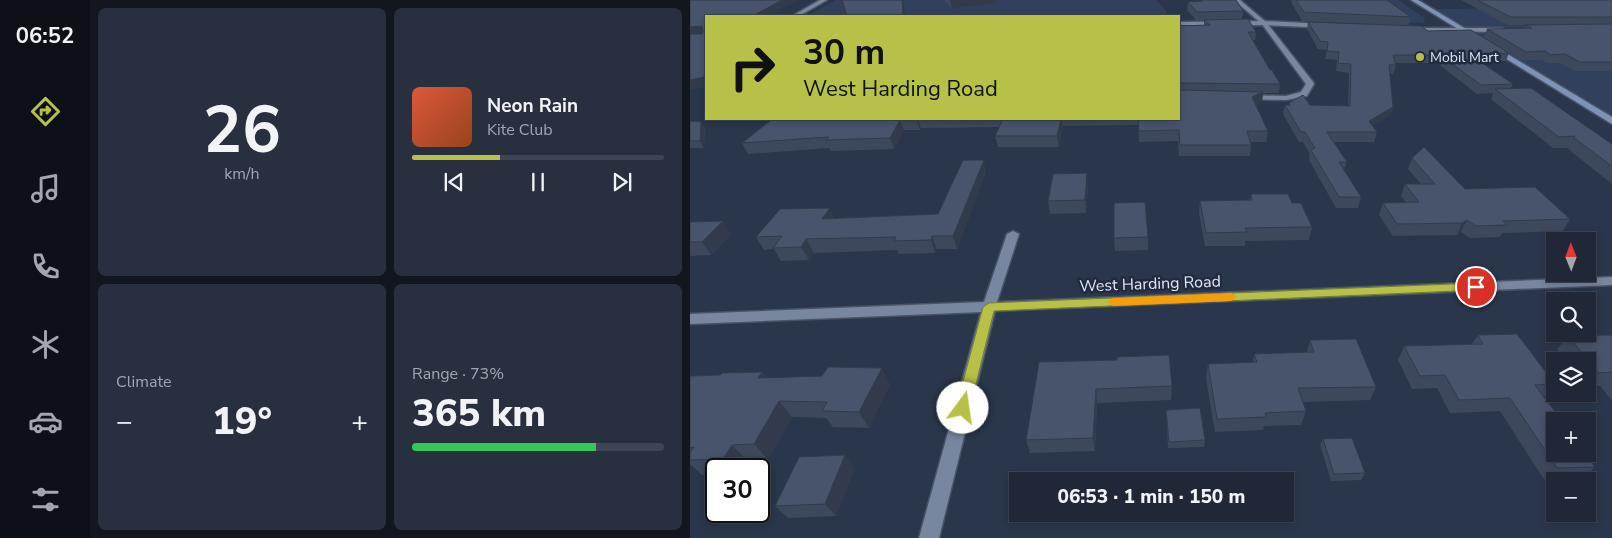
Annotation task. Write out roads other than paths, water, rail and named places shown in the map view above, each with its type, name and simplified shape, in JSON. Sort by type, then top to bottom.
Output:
[{"type":"main road","points":[[1414,0],[1612,121]]},
{"type":"street","points":[[796,15],[824,0]]},
{"type":"street","points":[[1237,0],[1264,24],[1310,84],[1304,94],[1286,98],[1241,97]]},
{"type":"street","points":[[1180,24],[1330,26]]},
{"type":"street","points":[[1404,30],[1509,30]]},
{"type":"street","points":[[929,538],[989,307],[1013,234]]},
{"type":"street","name":"West Harding Road","points":[[690,319],[1612,281]]},
{"type":"place","name":"Mobil Mart","points":[[1420,57]]}]
